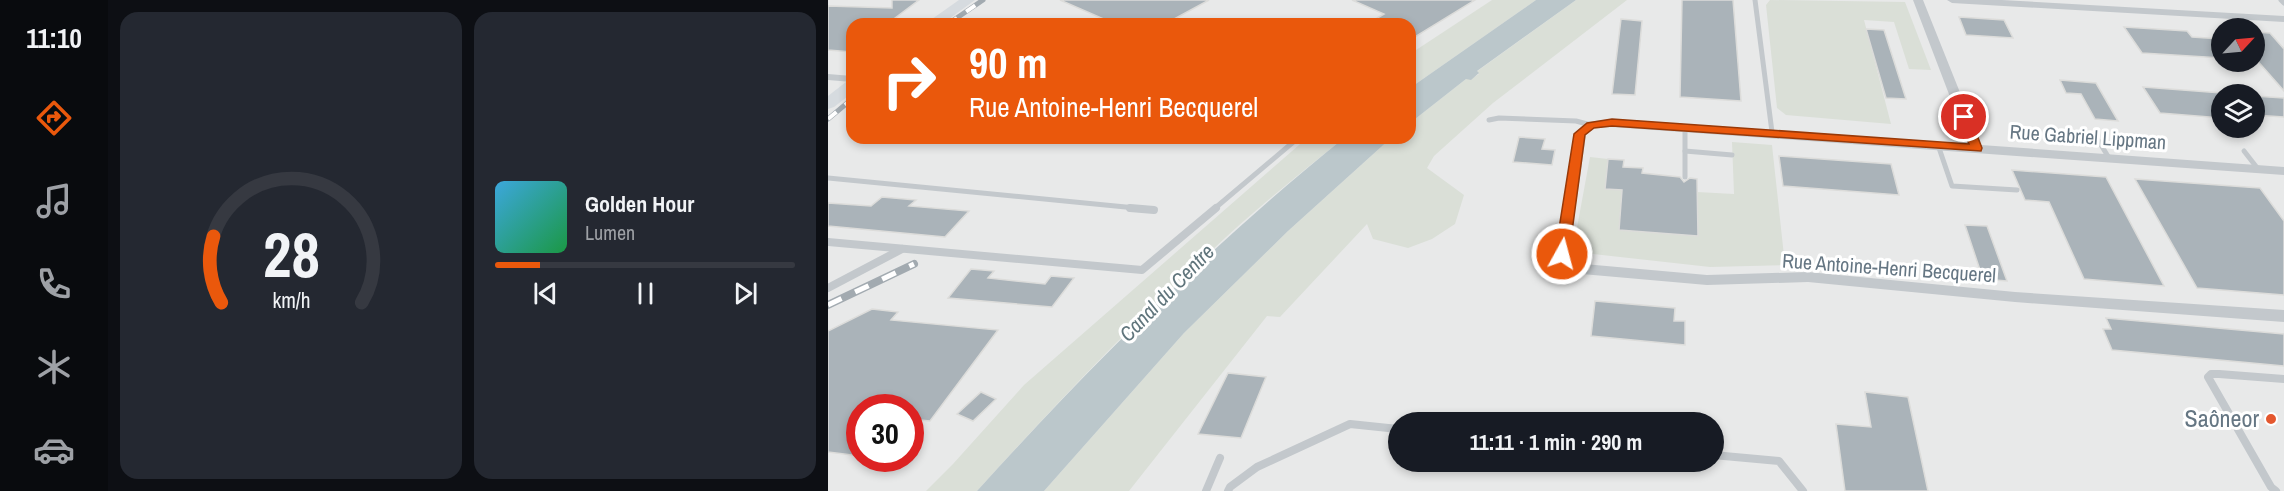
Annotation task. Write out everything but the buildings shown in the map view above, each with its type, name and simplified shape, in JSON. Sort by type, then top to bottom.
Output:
[{"type":"main road","points":[[941,18],[968,0]]},
{"type":"main road","points":[[828,104],[846,90]]},
{"type":"street","points":[[1591,125],[1612,123],[1772,132],[1976,148],[1918,0]]},
{"type":"street","points":[[1952,0],[2284,19]]},
{"type":"street","points":[[828,77],[846,78]]},
{"type":"street","name":"Rue Antoine-Henri Becquerel","points":[[1591,125],[1580,134],[1562,246],[1562,254],[1567,261],[1582,269],[1707,280],[1808,277],[2015,297],[2284,316]]},
{"type":"street","name":"Rue Gabriel Lippman","points":[[1976,148],[2284,171]]},
{"type":"lane","points":[[1755,0],[1772,132]]},
{"type":"lane","points":[[2281,0],[2284,3]]},
{"type":"lane","points":[[1489,120],[1499,118],[1576,121],[1591,125]]},
{"type":"lane","points":[[1684,128],[1685,177]]},
{"type":"lane","points":[[2098,140],[2109,158]]},
{"type":"lane","points":[[828,242],[1142,270],[1291,144]]},
{"type":"lane","points":[[1938,145],[1952,186],[2017,190]]},
{"type":"lane","points":[[1684,151],[1732,155]]},
{"type":"lane","points":[[2244,152],[2258,170]]},
{"type":"lane","points":[[828,178],[1154,210]]},
{"type":"lane","points":[[828,288],[902,249]]},
{"type":"lane","points":[[2276,491],[2271,488],[2208,377],[2211,374],[2219,374],[2284,380]]},
{"type":"lane","points":[[1228,491],[1230,487],[1257,467],[1350,424],[1388,428]]},
{"type":"lane","points":[[1724,456],[1779,461],[1803,491]]},
{"type":"lane","points":[[1206,491],[1220,458]]},
{"type":"shaded area","name":"Saôneor","points":[[828,0],[2284,0],[2284,491],[828,491]]},
{"type":"shaded area","points":[[1492,0],[1536,0],[1416,84],[1416,50]]},
{"type":"shaded area","points":[[1536,0],[1576,0],[1477,71],[1479,73],[1471,80],[1466,79],[1416,118],[1416,84]]},
{"type":"shaded area","points":[[1576,0],[1627,0],[1493,103],[1434,156],[1427,168],[1464,195],[1455,224],[1432,239],[1408,248],[1373,239],[1367,224],[1280,317],[1267,316],[1129,491],[1044,491],[1184,333],[1288,231],[1384,144],[1416,144],[1416,118],[1466,79],[1479,74],[1476,72]]},
{"type":"shaded area","points":[[1770,0],[1905,2],[1931,70],[1909,69],[1894,22],[1864,20],[1891,124],[1786,115],[1777,108],[1766,5]]},
{"type":"shaded area","points":[[1732,142],[1772,145],[1785,265],[1710,267],[1584,253],[1577,247],[1576,233],[1590,157],[1608,159],[1605,189],[1622,190],[1619,230],[1697,236],[1697,192],[1734,194]]},
{"type":"shaded area","points":[[1300,144],[1337,144],[1258,208],[1179,281],[1090,369],[977,491],[926,491],[1024,385]]},
{"type":"shaded area","points":[[1337,144],[1384,144],[1288,231],[1184,333],[1044,491],[977,491],[1064,397],[1154,307],[1247,220]]},
{"type":"railway","points":[[957,18],[983,0]]},
{"type":"railway","points":[[828,119],[846,104]]},
{"type":"railway","points":[[828,305],[914,264]]},
{"type":"place","name":"Saôneor","points":[[2271,419]]},
{"type":"route","points":[[1562,254],[1580,134],[1584,128],[1591,125],[1612,123],[1772,132],[1976,148],[1964,117]]},
{"type":"water label","name":"Canal du Centre","points":[[1167,293]]}]
